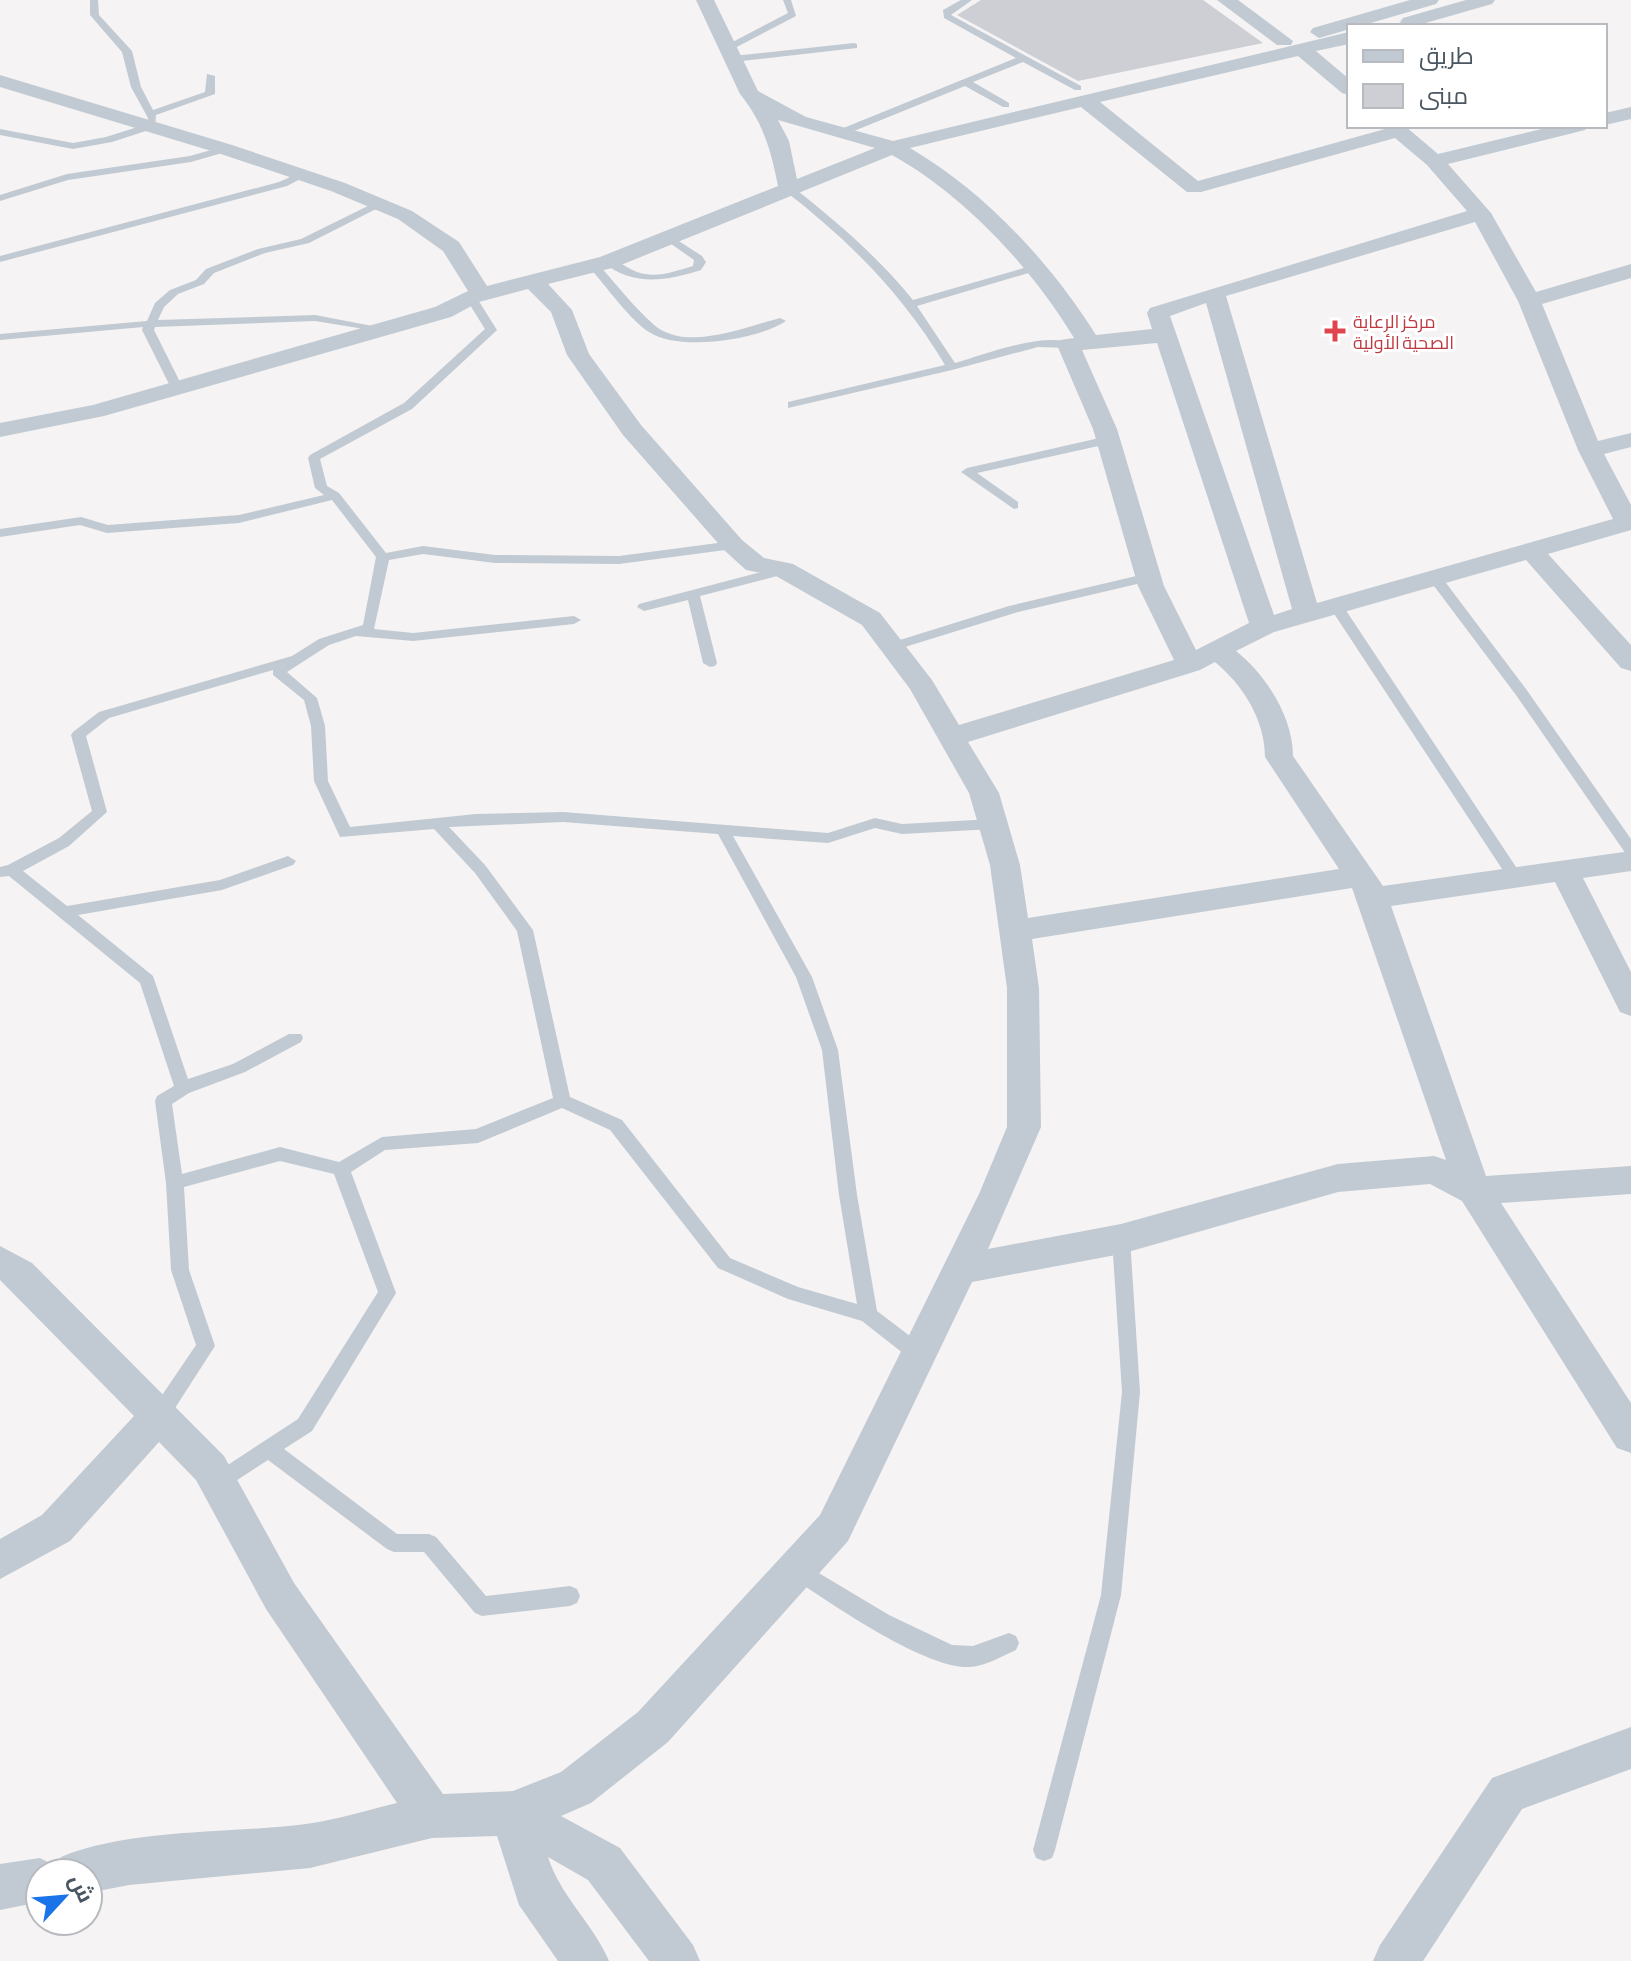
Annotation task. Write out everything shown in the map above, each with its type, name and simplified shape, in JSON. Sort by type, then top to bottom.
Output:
[{"type":"street","points":[[705,0],[750,94],[761,105],[779,141],[789,189]]},
{"type":"street","points":[[1226,0],[1284,41]]},
{"type":"street","points":[[1082,95],[1430,0]]},
{"type":"street","points":[[1401,24],[1486,0]]},
{"type":"street","points":[[0,430],[96,411],[443,312],[476,296],[601,264],[671,239],[931,128],[1022,106],[1304,51],[1347,39]]},
{"type":"street","points":[[1304,51],[1347,87]]},
{"type":"street","points":[[0,81],[151,120],[405,215],[451,247],[476,296]]},
{"type":"street","points":[[952,737],[1204,657],[1264,626],[1630,523],[1590,450],[1529,301],[1496,234],[1434,161],[1396,128],[1194,188],[1082,95]]},
{"type":"street","points":[[761,105],[840,133],[899,144],[1022,106]]},
{"type":"street","points":[[1607,119],[1631,113]]},
{"type":"street","points":[[1434,161],[1570,128]]},
{"type":"street","points":[[899,144],[1004,232],[1060,293],[1149,577],[1204,657],[1247,674],[1279,735],[1279,757],[1366,887],[1474,1191],[1631,1436]]},
{"type":"street","points":[[1264,626],[1158,313],[1214,293],[1481,213]]},
{"type":"street","points":[[1529,301],[1631,271]]},
{"type":"street","points":[[104,1868],[310,1846],[432,1816],[513,1813],[576,1788],[653,1727],[834,1528],[962,1269],[1024,1127],[1023,988],[1005,865],[984,793],[952,737],[922,686],[871,619],[844,600],[784,570],[755,564],[733,545],[632,430],[578,355],[561,310],[534,283]]},
{"type":"street","points":[[1214,293],[1307,614]]},
{"type":"street","points":[[1078,344],[1165,335]]},
{"type":"street","points":[[1590,450],[1631,440]]},
{"type":"street","points":[[1531,550],[1631,662]]},
{"type":"street","points":[[1014,931],[1366,887],[1515,877],[1629,862]]},
{"type":"street","points":[[1564,870],[1631,1004]]},
{"type":"street","points":[[962,1269],[1121,1239],[1338,1178],[1434,1170],[1474,1191],[1631,1180]]},
{"type":"street","points":[[0,1261],[19,1274],[210,1468],[280,1596],[432,1816]]},
{"type":"street","points":[[0,1560],[56,1528],[159,1416]]},
{"type":"street","points":[[1396,1961],[1507,1793],[1631,1748]]},
{"type":"street","points":[[513,1813],[535,1889],[586,1961]]},
{"type":"street","points":[[513,1813],[604,1864],[677,1961]]},
{"type":"street","points":[[0,1887],[24,1883]]},
{"type":"lane","points":[[94,0],[95,15],[127,51],[136,87],[151,120]]},
{"type":"lane","points":[[730,53],[793,14],[787,0]]},
{"type":"lane","points":[[968,0],[946,12],[947,16],[1024,58],[1082,95]]},
{"type":"lane","points":[[730,53],[854,46]]},
{"type":"lane","points":[[840,133],[1024,58]]},
{"type":"lane","points":[[0,132],[73,146],[108,140],[210,94],[210,76]]},
{"type":"lane","points":[[965,82],[1022,106]]},
{"type":"lane","points":[[0,198],[67,177],[191,159],[225,149]]},
{"type":"lane","points":[[0,259],[283,184],[303,175]]},
{"type":"lane","points":[[789,189],[832,221],[909,305],[930,328],[952,367]]},
{"type":"lane","points":[[147,324],[159,305],[174,292],[200,282],[210,271],[262,251],[305,241],[378,204]]},
{"type":"lane","points":[[601,264],[649,280],[697,268],[701,262],[698,258],[671,239]]},
{"type":"lane","points":[[601,264],[651,329],[660,334],[682,340],[714,340],[780,321]]},
{"type":"lane","points":[[909,305],[1038,267]]},
{"type":"lane","points":[[476,296],[491,330],[408,406],[314,458],[321,488],[335,496],[383,557],[369,627],[324,642],[278,672],[310,698],[318,726],[321,781],[345,833],[437,823],[563,817],[828,838],[875,823],[902,829],[993,824]]},
{"type":"lane","points":[[0,337],[147,324],[315,318],[379,330]]},
{"type":"lane","points":[[147,324],[177,388]]},
{"type":"lane","points":[[792,405],[1038,344],[1078,344]]},
{"type":"lane","points":[[1014,505],[967,472],[1108,440]]},
{"type":"lane","points":[[0,533],[81,521],[107,529],[239,519],[335,496]]},
{"type":"lane","points":[[383,557],[423,550],[495,559],[619,560],[733,545]]},
{"type":"lane","points":[[644,607],[784,570]]},
{"type":"lane","points":[[892,647],[1014,609],[1149,577]]},
{"type":"lane","points":[[1435,578],[1521,692],[1629,862]]},
{"type":"lane","points":[[693,594],[710,663]]},
{"type":"lane","points":[[1336,606],[1515,877]]},
{"type":"lane","points":[[355,632],[413,637],[574,620]]},
{"type":"lane","points":[[183,1088],[147,980],[64,912],[6,871],[64,842],[100,812],[78,735],[104,715],[303,656]]},
{"type":"lane","points":[[437,823],[480,869],[525,930],[562,1101]]},
{"type":"lane","points":[[724,832],[804,977],[830,1050],[848,1195],[868,1315]]},
{"type":"lane","points":[[64,912],[222,885],[288,861]]},
{"type":"lane","points":[[159,1416],[206,1346],[180,1270],[175,1183],[163,1101],[183,1088],[239,1068],[295,1038]]},
{"type":"lane","points":[[175,1183],[280,1154],[341,1169],[382,1144],[478,1136],[562,1101],[616,1125],[724,1263],[794,1294],[868,1315],[920,1355]]},
{"type":"lane","points":[[218,1482],[305,1425],[387,1293],[341,1169]]},
{"type":"lane","points":[[1044,1850],[1111,1595],[1131,1392],[1121,1239]]},
{"type":"lane","points":[[269,1449],[394,1543],[429,1543],[482,1606],[570,1596]]},
{"type":"lane","points":[[797,1569],[867,1615],[948,1653],[970,1658],[1009,1643]]},
{"type":"building","points":[[981,0],[1203,0],[1263,43],[1078,81],[957,15]]},
{"type":"place","name":"مركز الرعاية الصحية الأولية","points":[[1335,331]]}]
